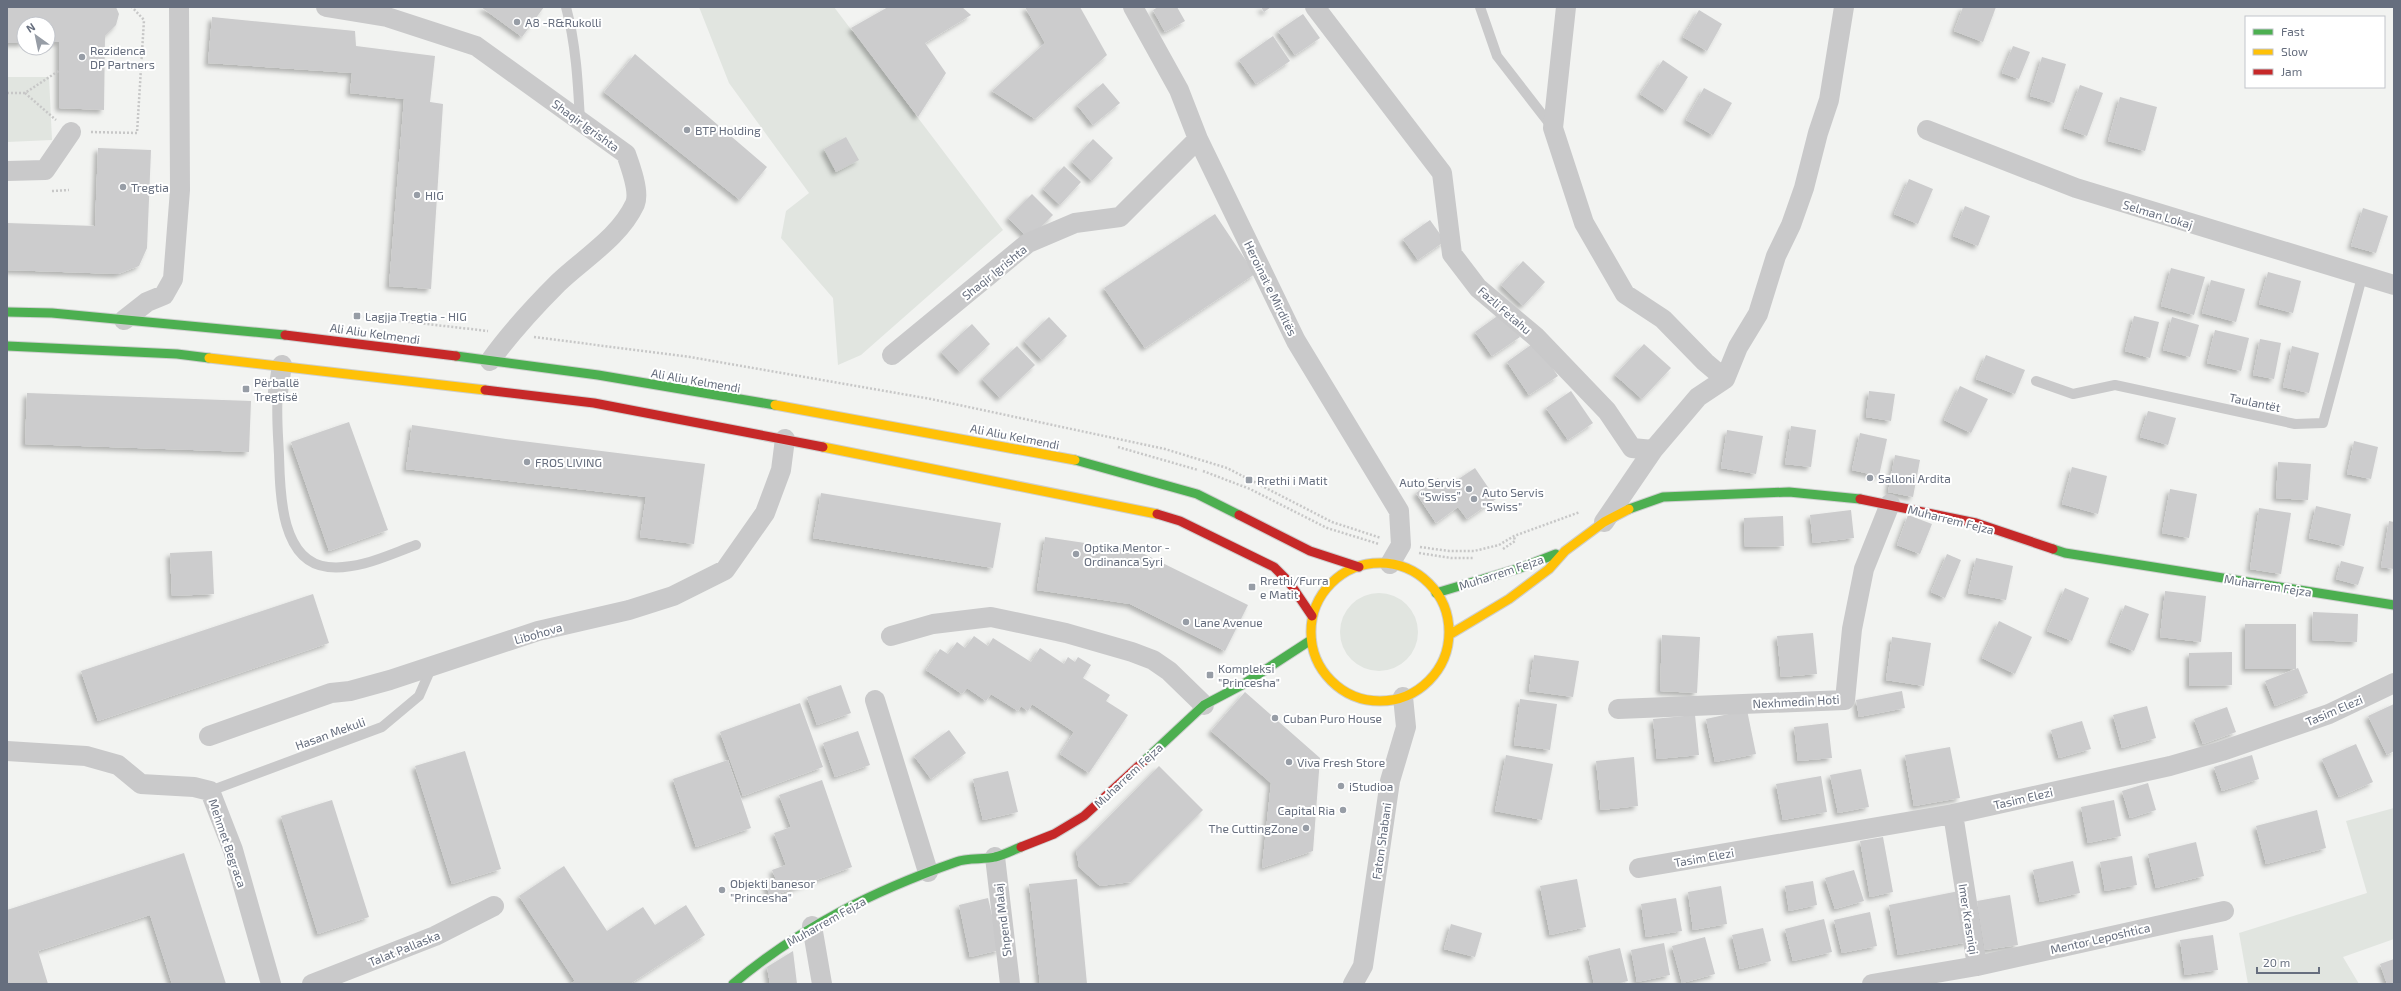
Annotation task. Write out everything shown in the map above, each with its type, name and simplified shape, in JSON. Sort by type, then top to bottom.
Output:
[{"type":"main road","name":"Ali Aliu Kelmendi","points":[[7,312],[52,313],[294,335],[598,375],[798,409],[1090,463],[1197,494],[1310,550],[1359,567]]},
{"type":"main road","points":[[7,346],[177,354],[282,365],[594,403],[785,439],[1148,511],[1180,521],[1274,567],[1289,582],[1312,616]]},
{"type":"main road","name":"Muharrem Fejza","points":[[1449,635],[1509,599],[1549,569],[1565,551],[1604,522],[1639,504],[1663,497],[1789,492],[1831,495],[1890,504],[1976,523],[2065,553],[2394,605]]},
{"type":"main road","name":"Muharrem Fejza","points":[[1436,593],[1520,568],[1565,551]]},
{"type":"main road","points":[[1377,563],[1390,564],[1414,572],[1424,579],[1436,593],[1447,616],[1449,635],[1446,653],[1438,670],[1425,684],[1403,697],[1392,700],[1373,701],[1343,691],[1333,684],[1321,669],[1311,640],[1312,616],[1320,597],[1332,582],[1347,571],[1377,563]]},
{"type":"main road","name":"Muharrem Fejza","points":[[733,984],[769,954],[812,926],[865,899],[958,861],[995,857],[1054,834],[1084,816],[1204,705],[1242,684],[1311,640]]},
{"type":"street","points":[[124,320],[147,302],[164,295],[173,279],[180,190],[179,7]]},
{"type":"street","name":"Shaqir Igrishta","points":[[326,7],[387,17],[476,46],[626,154],[633,174],[636,203],[615,233],[559,283],[509,334],[490,361]]},
{"type":"street","name":"Heroinat e Mirditës","points":[[1133,7],[1179,90],[1198,139],[1296,341],[1399,511],[1401,545],[1390,564]]},
{"type":"street","name":"Fazli Fetahu","points":[[1315,7],[1442,174],[1452,254],[1478,288],[1536,337],[1607,412],[1632,448],[1654,450]]},
{"type":"street","points":[[1566,7],[1553,128],[1584,223],[1625,294],[1663,319],[1705,362],[1725,379]]},
{"type":"street","points":[[1604,522],[1654,450],[1698,397],[1725,379],[1738,347],[1758,314],[1776,256],[1791,225],[1804,188],[1818,133],[1829,100],[1844,7]]},
{"type":"street","name":"Selman Lokaj","points":[[1927,130],[2076,188],[2362,277],[2394,285]]},
{"type":"street","points":[[7,171],[45,170],[71,132]]},
{"type":"street","name":"Shaqir Igrishta","points":[[892,355],[1028,244],[1075,222],[1120,217],[1198,139]]},
{"type":"street","points":[[278,392],[282,365]]},
{"type":"street","name":"Libohova","points":[[209,736],[331,694],[350,691],[538,631],[629,610],[673,596],[725,570],[765,513],[781,470],[785,439]]},
{"type":"street","name":"Nexhmedin Hoti","points":[[1618,709],[1845,700],[1852,629],[1864,569],[1890,504]]},
{"type":"street","points":[[891,636],[933,624],[991,617],[1066,633],[1132,652],[1153,660],[1170,671],[1204,705]]},
{"type":"street","name":"Tasim Elezi","points":[[1639,868],[1953,814],[2170,766],[2222,751],[2329,714],[2394,683]]},
{"type":"street","name":"Faton Shabani","points":[[1353,984],[1363,966],[1390,781],[1406,727],[1403,697]]},
{"type":"street","points":[[875,700],[928,872]]},
{"type":"street","name":"Mehmet Begraca","points":[[7,751],[86,756],[118,765],[141,784],[194,787],[210,791],[233,850],[271,984]]},
{"type":"street","name":"Imer Krasniqi","points":[[1872,984],[1977,966],[1953,814]]},
{"type":"street","name":"Shpend Malaj","points":[[995,857],[1010,984]]},
{"type":"street","name":"Talat Pallaska","points":[[312,984],[435,936],[494,906]]},
{"type":"street","name":"Mentor Leposhtica","points":[[1977,966],[2224,911]]},
{"type":"street","points":[[812,926],[822,984]]},
{"type":"lane","points":[[566,7],[577,71],[580,121]]},
{"type":"lane","points":[[1480,7],[1497,56],[1553,128]]},
{"type":"lane","name":"Taulantët","points":[[2036,381],[2074,394],[2115,385],[2295,424],[2322,423],[2362,277]]},
{"type":"lane","points":[[278,392],[279,486],[287,528],[294,544],[303,555],[312,562],[327,567],[348,568],[416,546]]},
{"type":"lane","name":"Hasan Mekuli","points":[[210,791],[382,728],[419,696],[433,665]]},
{"type":"path","points":[[132,7],[144,20],[137,133]]},
{"type":"path","points":[[7,93],[25,93],[60,70]]},
{"type":"shaded area","points":[[699,7],[834,7],[1003,230],[861,355],[838,365],[833,298],[781,238],[786,211],[809,193],[729,83]]},
{"type":"shaded area","points":[[7,77],[49,77],[52,140],[7,142]]},
{"type":"shaded area","points":[[1379,593],[1394,596],[1407,604],[1415,617],[1418,632],[1415,647],[1407,660],[1394,668],[1379,671],[1364,668],[1351,660],[1343,647],[1340,632],[1343,617],[1351,604],[1364,596]]},
{"type":"shaded area","points":[[2394,808],[2394,939],[2343,957],[2359,984],[2248,984],[2239,933],[2367,893],[2346,821]]},
{"type":"building","name":"Rezidenca DP Partners","points":[[7,7],[116,7],[119,14],[116,25],[105,36],[104,110],[59,108],[59,42],[56,42],[56,16],[16,16],[16,43],[7,43]]},
{"type":"building","name":"A8 -R&Rukolli","points":[[481,7],[544,7],[522,37]]},
{"type":"building","points":[[888,7],[962,7],[971,15],[925,43],[946,73],[918,117],[851,28]]},
{"type":"building","points":[[1025,7],[1080,7],[1107,55],[1035,119],[992,91],[1045,43]]},
{"type":"building","points":[[1158,7],[1177,7],[1185,21],[1165,32],[1153,10]]},
{"type":"building","points":[[1261,7],[1271,7],[1264,12]]},
{"type":"building","points":[[1963,7],[1996,7],[1983,42],[1954,31]]},
{"type":"building","points":[[1699,10],[1722,24],[1707,51],[1683,37]]},
{"type":"building","points":[[1303,14],[1320,38],[1295,55],[1278,31]]},
{"type":"building","points":[[212,17],[355,31],[356,46],[435,56],[430,102],[443,104],[431,289],[389,286],[404,99],[350,93],[352,73],[208,63]]},
{"type":"building","points":[[1273,36],[1290,61],[1256,84],[1239,60]]},
{"type":"building","points":[[2013,46],[2030,52],[2019,79],[2002,73]]},
{"type":"building","name":"BTP Holding","points":[[635,54],[767,167],[740,200],[604,92]]},
{"type":"building","points":[[2042,57],[2066,64],[2054,103],[2030,96]]},
{"type":"building","points":[[1663,60],[1688,77],[1666,111],[1640,94]]},
{"type":"building","points":[[1103,83],[1120,103],[1093,125],[1077,105]]},
{"type":"building","points":[[2080,85],[2103,93],[2087,136],[2064,128]]},
{"type":"building","points":[[1704,88],[1732,103],[1713,135],[1686,120]]},
{"type":"building","points":[[2120,97],[2157,107],[2145,151],[2108,141]]},
{"type":"building","points":[[846,137],[859,160],[836,172],[824,149]]},
{"type":"building","points":[[1093,139],[1113,158],[1092,181],[1072,162]]},
{"type":"building","name":"Tregtia","points":[[98,148],[151,150],[147,248],[139,266],[118,274],[7,270],[7,223],[95,226]]},
{"type":"building","points":[[1064,166],[1081,182],[1060,205],[1043,189]]},
{"type":"building","points":[[1909,179],[1933,189],[1918,224],[1894,214]]},
{"type":"building","points":[[1032,194],[1053,215],[1029,239],[1008,218]]},
{"type":"building","points":[[1965,206],[1990,216],[1978,246],[1953,236]]},
{"type":"building","points":[[2363,208],[2388,216],[2376,253],[2351,246]]},
{"type":"building","points":[[1215,214],[1255,274],[1145,348],[1104,288]]},
{"type":"building","points":[[1430,220],[1445,241],[1418,260],[1403,239]]},
{"type":"building","points":[[1523,261],[1545,282],[1523,306],[1501,285]]},
{"type":"building","points":[[2171,268],[2205,277],[2194,315],[2161,306]]},
{"type":"building","points":[[2268,272],[2301,281],[2293,313],[2259,304]]},
{"type":"building","points":[[2211,280],[2245,289],[2236,322],[2202,313]]},
{"type":"building","points":[[1503,312],[1520,337],[1492,356],[1475,332]]},
{"type":"building","points":[[2134,316],[2159,322],[2150,358],[2125,351]]},
{"type":"building","points":[[1049,317],[1067,336],[1042,360],[1024,341]]},
{"type":"building","points":[[2172,317],[2199,325],[2190,357],[2163,350]]},
{"type":"building","points":[[972,324],[990,344],[960,372],[941,352]]},
{"type":"building","points":[[2215,330],[2249,338],[2241,371],[2207,363]]},
{"type":"building","points":[[2260,339],[2281,343],[2274,379],[2253,375]]},
{"type":"building","points":[[1535,342],[1558,376],[1529,395],[1507,362]]},
{"type":"building","points":[[1644,344],[1671,368],[1642,399],[1615,375]]},
{"type":"building","points":[[1017,346],[1035,365],[1000,398],[982,379]]},
{"type":"building","points":[[2292,346],[2319,353],[2309,393],[2283,387]]},
{"type":"building","points":[[1986,355],[2025,370],[2015,394],[1976,379]]},
{"type":"building","points":[[1960,386],[1988,399],[1971,433],[1944,420]]},
{"type":"building","points":[[1571,391],[1593,423],[1568,440],[1546,408]]},
{"type":"building","points":[[1869,391],[1895,394],[1891,421],[1866,417]]},
{"type":"building","points":[[27,393],[251,401],[249,452],[25,444]]},
{"type":"building","points":[[2148,411],[2176,418],[2168,445],[2140,437]]},
{"type":"building","points":[[349,422],[388,530],[329,551],[291,442]]},
{"type":"building","points":[[412,425],[506,439],[705,464],[694,544],[640,537],[646,497],[406,469]]},
{"type":"building","points":[[1791,426],[1816,430],[1811,467],[1785,464]]},
{"type":"building","points":[[1727,430],[1763,436],[1756,474],[1721,468]]},
{"type":"building","points":[[1860,433],[1887,439],[1879,476],[1852,470]]},
{"type":"building","points":[[2354,441],[2378,447],[2371,479],[2347,474]]},
{"type":"building","points":[[1895,455],[1920,460],[1913,497],[1888,492]]},
{"type":"building","points":[[2278,462],[2311,464],[2308,500],[2276,498]]},
{"type":"building","points":[[2072,467],[2107,476],[2098,514],[2062,504]]},
{"type":"building","points":[[1475,468],[1496,499],[1467,519],[1458,507],[1436,523],[1416,493],[1438,478],[1445,488]]},
{"type":"building","points":[[2170,489],[2197,494],[2189,538],[2162,533]]},
{"type":"building","points":[[821,493],[1001,523],[993,568],[813,538]]},
{"type":"building","points":[[2316,506],[2351,514],[2344,546],[2309,538]]},
{"type":"building","points":[[2259,508],[2291,513],[2281,574],[2250,569]]},
{"type":"building","points":[[1851,510],[1854,538],[1813,543],[1810,515]]},
{"type":"building","points":[[1908,515],[1932,524],[1920,554],[1897,545]]},
{"type":"building","points":[[1783,516],[1784,546],[1745,547],[1744,518]]},
{"type":"building","points":[[2389,521],[2394,522],[2394,569],[2381,567]]},
{"type":"building","points":[[1045,537],[1138,551],[1248,605],[1225,651],[1130,604],[1037,590]]},
{"type":"building","points":[[212,551],[214,594],[172,596],[170,553]]},
{"type":"building","points":[[1947,554],[1961,560],[1945,598],[1931,592]]},
{"type":"building","points":[[1976,558],[2013,566],[2006,600],[1968,593]]},
{"type":"building","points":[[2341,561],[2364,567],[2358,585],[2336,579]]},
{"type":"building","points":[[2065,588],[2089,598],[2072,641],[2047,631]]},
{"type":"building","points":[[2165,591],[2206,596],[2201,642],[2160,637]]},
{"type":"building","points":[[313,594],[329,643],[98,721],[81,671]]},
{"type":"building","points":[[2125,605],[2149,614],[2134,651],[2110,642]]},
{"type":"building","points":[[2313,612],[2358,614],[2357,642],[2312,640]]},
{"type":"building","points":[[1999,621],[2032,637],[2015,674],[1982,658]]},
{"type":"building","points":[[2245,624],[2296,624],[2296,669],[2245,669]]},
{"type":"building","points":[[1813,633],[1817,674],[1781,677],[1777,636]]},
{"type":"building","points":[[1662,635],[1700,637],[1697,693],[1660,691]]},
{"type":"building","points":[[974,636],[988,646],[993,638],[1031,662],[1040,648],[1064,664],[1068,657],[1075,662],[1078,657],[1091,665],[1083,678],[1110,695],[1106,701],[1128,715],[1089,773],[1060,754],[1074,732],[1032,704],[1028,711],[1021,706],[1018,711],[991,694],[986,701],[967,688],[962,694],[926,670],[940,649],[948,654],[957,642],[965,648]]},
{"type":"building","points":[[1892,637],[1931,643],[1924,686],[1886,680]]},
{"type":"building","points":[[2232,652],[2232,685],[2189,686],[2189,653]]},
{"type":"building","points":[[1534,655],[1579,661],[1573,697],[1529,691]]},
{"type":"building","points":[[2298,668],[2308,693],[2275,706],[2265,681]]},
{"type":"building","points":[[841,685],[851,713],[817,725],[807,697]]},
{"type":"building","points":[[1902,691],[1905,708],[1859,717],[1856,700]]},
{"type":"building","points":[[1245,692],[1320,758],[1313,851],[1262,868],[1271,783],[1211,731]]},
{"type":"building","points":[[1520,699],[1557,704],[1550,750],[1514,745]]},
{"type":"building","points":[[800,703],[823,767],[743,796],[720,732]]},
{"type":"building","points":[[2394,704],[2394,751],[2387,755],[2368,716]]},
{"type":"building","points":[[2147,706],[2156,738],[2122,748],[2113,715]]},
{"type":"building","points":[[2227,707],[2236,732],[2203,744],[2194,719]]},
{"type":"building","points":[[1747,710],[1756,754],[1715,762],[1706,719]]},
{"type":"building","points":[[1695,715],[1699,755],[1657,759],[1653,719]]},
{"type":"building","points":[[2082,721],[2091,749],[2059,758],[2051,730]]},
{"type":"building","points":[[1828,723],[1832,758],[1798,761],[1794,727]]},
{"type":"building","points":[[949,730],[966,753],[931,779],[914,756]]},
{"type":"building","points":[[858,731],[870,765],[835,777],[823,743]]},
{"type":"building","points":[[2356,744],[2373,782],[2339,797],[2322,759]]},
{"type":"building","points":[[1950,747],[1960,798],[1914,806],[1905,755]]},
{"type":"building","points":[[465,751],[501,869],[452,884],[415,766]]},
{"type":"building","points":[[1506,755],[1553,764],[1542,820],[1495,811]]},
{"type":"building","points":[[2252,755],[2259,779],[2222,791],[2214,767]]},
{"type":"building","points":[[1634,757],[1638,806],[1601,810],[1596,761]]},
{"type":"building","points":[[728,760],[751,828],[696,847],[673,779]]},
{"type":"building","points":[[1159,766],[1203,810],[1131,882],[1100,886],[1079,867],[1076,850]]},
{"type":"building","points":[[1861,769],[1869,807],[1838,813],[1830,775]]},
{"type":"building","points":[[1008,771],[1018,812],[983,820],[973,779]]},
{"type":"building","points":[[1821,776],[1827,812],[1783,820],[1776,784]]},
{"type":"building","points":[[822,780],[852,867],[770,897],[765,882],[776,879],[772,870],[786,865],[774,833],[791,827],[779,795]]},
{"type":"building","points":[[2148,783],[2156,810],[2130,818],[2122,791]]},
{"type":"building","points":[[332,800],[369,917],[318,934],[281,816]]},
{"type":"building","points":[[2114,800],[2121,836],[2088,843],[2081,807]]},
{"type":"building","points":[[2317,810],[2326,848],[2266,864],[2256,826]]},
{"type":"building","points":[[1883,837],[1893,892],[1870,897],[1860,841]]},
{"type":"building","points":[[2196,842],[2204,876],[2156,888],[2148,854]]},
{"type":"building","points":[[184,853],[226,984],[172,984],[150,915],[38,951],[48,984],[7,984],[7,910]]},
{"type":"building","points":[[2132,856],[2137,885],[2105,891],[2100,862]]},
{"type":"building","points":[[2073,861],[2080,893],[2040,902],[2033,870]]},
{"type":"building","points":[[564,866],[607,931],[643,907],[655,925],[686,905],[705,935],[630,984],[570,984],[575,981],[519,896]]},
{"type":"building","points":[[1854,870],[1864,901],[1835,909],[1825,878]]},
{"type":"building","points":[[1077,879],[1087,984],[1040,984],[1029,884]]},
{"type":"building","points":[[1577,879],[1586,927],[1550,935],[1540,886]]},
{"type":"building","points":[[1813,881],[1817,905],[1789,911],[1785,886]]},
{"type":"building","points":[[1721,886],[1727,924],[1693,930],[1688,892]]},
{"type":"building","points":[[1959,891],[1969,942],[1898,955],[1889,905]]},
{"type":"building","points":[[2010,895],[2018,945],[1985,950],[1977,901]]},
{"type":"building","points":[[988,898],[1000,950],[970,957],[959,905]]},
{"type":"building","points":[[1676,898],[1682,931],[1646,937],[1641,904]]},
{"type":"building","points":[[1870,912],[1877,946],[1842,953],[1834,920]]},
{"type":"building","points":[[1824,919],[1832,952],[1793,961],[1785,929]]},
{"type":"building","points":[[1451,924],[1482,933],[1475,957],[1444,949]]},
{"type":"building","points":[[1763,928],[1771,961],[1740,969],[1732,935]]},
{"type":"building","points":[[2213,935],[2218,970],[2185,975],[2180,940]]},
{"type":"building","points":[[1705,937],[1715,974],[1682,983],[1672,946]]},
{"type":"building","points":[[1664,943],[1670,975],[1637,982],[1631,950]]},
{"type":"building","points":[[1620,948],[1628,981],[1615,984],[1594,984],[1588,956]]},
{"type":"building","points":[[793,951],[797,984],[770,984],[767,967]]},
{"type":"building","points":[[2394,959],[2394,984],[2387,984],[2380,964]]},
{"type":"traffic: fast","points":[[7,312],[52,313],[285,335]]},
{"type":"traffic: fast","points":[[7,346],[177,354],[209,358]]},
{"type":"traffic: fast","points":[[456,356],[598,375],[775,405]]},
{"type":"traffic: fast","points":[[1075,460],[1197,494],[1239,515]]},
{"type":"traffic: fast","points":[[1629,509],[1663,497],[1789,492],[1860,499]]},
{"type":"traffic: fast","points":[[2053,549],[2065,553],[2394,605]]},
{"type":"traffic: fast","points":[[1436,593],[1520,568],[1556,554]]},
{"type":"traffic: fast","points":[[1144,761],[1204,705],[1242,685],[1311,640]]},
{"type":"traffic: fast","points":[[733,984],[785,945],[839,912],[867,898],[925,873],[961,860],[995,857],[1021,847]]},
{"type":"traffic: slow","points":[[209,358],[485,390]]},
{"type":"traffic: slow","points":[[775,405],[1075,460]]},
{"type":"traffic: slow","points":[[823,447],[1157,514]]},
{"type":"traffic: slow","points":[[1449,635],[1509,599],[1549,569],[1565,551],[1604,522],[1629,509]]},
{"type":"traffic: slow","points":[[1373,563],[1387,563],[1413,571],[1429,583],[1441,599],[1444,606],[1448,619],[1449,632],[1448,645],[1444,658],[1441,665],[1429,681],[1413,693],[1406,696],[1387,701],[1373,701],[1347,693],[1331,681],[1319,665],[1316,658],[1311,639],[1311,625],[1319,599],[1331,583],[1347,571],[1354,568],[1373,563]]},
{"type":"traffic: jam","points":[[285,335],[456,356]]},
{"type":"traffic: jam","points":[[485,390],[594,403],[823,447]]},
{"type":"traffic: jam","points":[[1860,499],[1976,523],[2053,549]]},
{"type":"traffic: jam","points":[[1157,514],[1180,521],[1274,567],[1289,582],[1312,616]]},
{"type":"traffic: jam","points":[[1239,515],[1310,551],[1359,567]]},
{"type":"traffic: jam","points":[[1021,847],[1054,834],[1084,816],[1144,761]]},
{"type":"place","name":"A8 -R&Rukolli","points":[[517,22]]},
{"type":"place","name":"Rezidenca DP Partners","points":[[82,57]]},
{"type":"place","name":"BTP Holding","points":[[687,130]]},
{"type":"place","name":"Tregtia","points":[[123,187]]},
{"type":"place","name":"HIG","points":[[417,195]]},
{"type":"place","name":"Lagjja Tregtia - HIG","points":[[357,316]]},
{"type":"place","name":"Përballë Tregtisë","points":[[246,389]]},
{"type":"place","name":"FROS LIVING","points":[[527,462]]},
{"type":"place","name":"Salloni Ardita","points":[[1870,478]]},
{"type":"place","name":"Rrethi i Matit","points":[[1249,480]]},
{"type":"place","name":"Auto Servis “Swiss”","points":[[1469,489]]},
{"type":"place","name":"Auto Servis \"Swiss\"","points":[[1474,499]]},
{"type":"place","name":"Optika Mentor - Ordinanca Syri","points":[[1076,554]]},
{"type":"place","name":"Rrethi/Furra e Matit","points":[[1252,587]]},
{"type":"place","name":"Lane Avenue","points":[[1186,622]]},
{"type":"place","name":"Kompleksi \"Princesha\"","points":[[1210,675]]},
{"type":"place","name":"Cuban Puro House","points":[[1275,718]]},
{"type":"place","name":"Viva Fresh Store","points":[[1289,762]]},
{"type":"place","name":"iStudioa","points":[[1341,786]]},
{"type":"place","name":"Capital Ria","points":[[1343,810]]},
{"type":"place","name":"The CuttingZone","points":[[1306,828]]},
{"type":"place","name":"Objekti banesor \"Princesha\"","points":[[722,890]]}]
